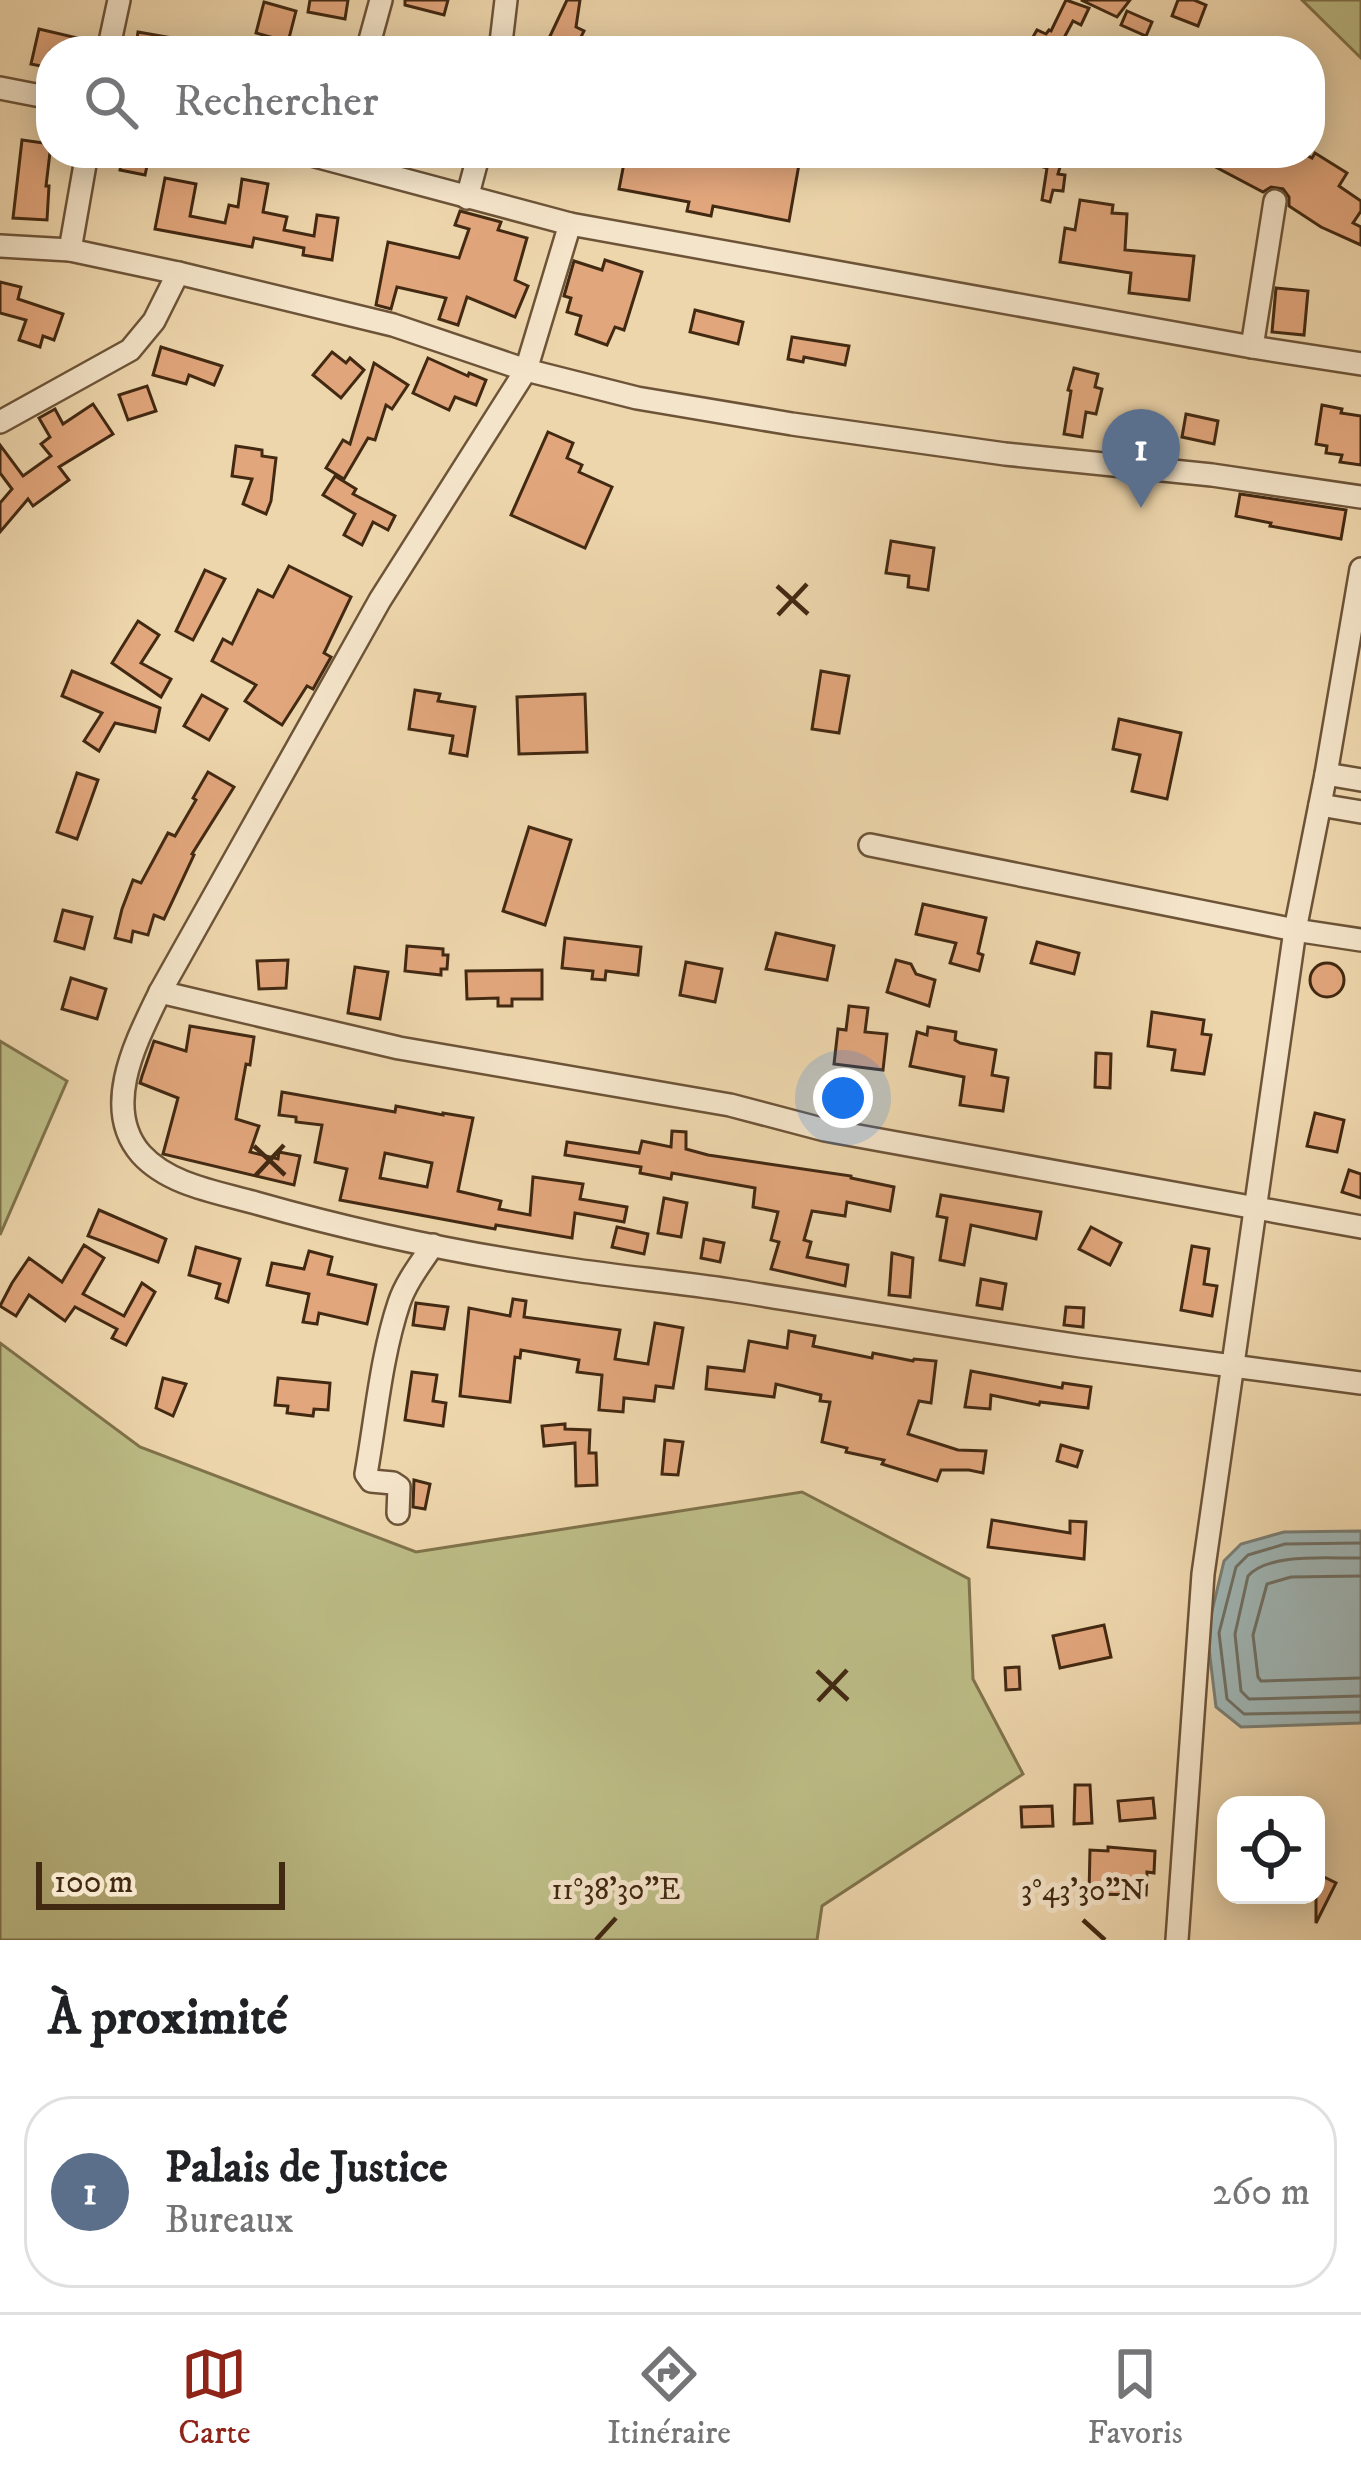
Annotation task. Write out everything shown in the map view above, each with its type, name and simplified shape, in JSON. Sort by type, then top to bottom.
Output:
[{"type":"street","points":[[111,36],[119,0]]},
{"type":"street","points":[[371,36],[381,0]]},
{"type":"street","points":[[502,36],[506,0]]},
{"type":"street","points":[[0,88],[36,95]]},
{"type":"street","points":[[70,250],[84,168]]},
{"type":"street","points":[[372,168],[570,224],[1361,364]]},
{"type":"street","points":[[466,198],[474,168]]},
{"type":"street","points":[[1252,347],[1275,201]]},
{"type":"street","points":[[570,224],[526,370],[380,600],[134,1046],[122,1098],[136,1149],[182,1182],[298,1215],[433,1245],[1081,1346],[1361,1383]]},
{"type":"street","points":[[0,246],[70,250],[178,273],[393,325],[526,370],[637,398],[1005,454],[1212,475],[1361,497]]},
{"type":"street","points":[[0,422],[130,350],[154,321],[178,273]]},
{"type":"street","points":[[1177,1940],[1203,1574],[1295,930],[1361,569]]},
{"type":"street","points":[[1326,774],[1361,780]]},
{"type":"street","points":[[1320,805],[1361,812]]},
{"type":"street","points":[[870,845],[1361,940]]},
{"type":"street","points":[[160,992],[399,1048],[1361,1226]]},
{"type":"street","points":[[398,1513],[399,1487],[371,1481],[366,1474],[399,1301],[433,1245]]},
{"type":"green space","points":[[1302,0],[1361,0],[1361,58]]},
{"type":"green space","points":[[0,1041],[67,1081],[0,1235]]},
{"type":"green space","points":[[0,1343],[140,1447],[416,1552],[802,1492],[969,1579],[973,1679],[1023,1774],[822,1906],[817,1940],[0,1940]]},
{"type":"water","points":[[1361,1531],[1361,1723],[1241,1727],[1216,1707],[1207,1632],[1224,1561],[1241,1544],[1284,1532]]},
{"type":"building","points":[[310,0],[348,0],[345,19],[308,12]]},
{"type":"building","points":[[405,0],[448,0],[444,15],[405,5]]},
{"type":"building","points":[[567,0],[580,0],[576,27],[584,31],[582,36],[550,36]]},
{"type":"building","points":[[1066,0],[1089,8],[1081,25],[1073,21],[1065,36],[1034,36],[1037,30],[1051,31]]},
{"type":"building","points":[[1081,0],[1130,0],[1117,17]]},
{"type":"building","points":[[1178,0],[1206,5],[1198,26],[1172,16]]},
{"type":"building","points":[[264,2],[296,11],[290,36],[256,33]]},
{"type":"building","points":[[1127,11],[1152,22],[1146,36],[1121,25]]},
{"type":"building","points":[[39,29],[69,36],[37,36]]},
{"type":"building","points":[[22,140],[36,142],[36,168],[48,168],[47,220],[13,218]]},
{"type":"building","points":[[1325,159],[1347,173],[1339,186],[1361,201],[1353,223],[1361,227],[1361,245],[1289,206],[1283,189],[1271,187],[1263,192],[1217,168],[1325,168]]},
{"type":"building","points":[[120,168],[147,168],[145,175]]},
{"type":"building","points":[[623,168],[798,168],[789,221],[713,206],[711,216],[687,211],[689,202],[619,189]]},
{"type":"building","points":[[1047,168],[1060,168],[1058,174],[1065,175],[1063,191],[1053,190],[1050,202],[1042,200]]},
{"type":"building","points":[[165,178],[196,184],[190,216],[225,223],[229,205],[238,207],[242,179],[268,184],[263,212],[287,217],[284,230],[314,236],[317,215],[338,218],[332,260],[303,255],[304,248],[254,238],[252,247],[155,229]]},
{"type":"building","points":[[1080,200],[1113,205],[1112,213],[1127,214],[1125,250],[1194,256],[1189,300],[1129,293],[1131,273],[1060,262],[1065,228],[1075,230]]},
{"type":"building","points":[[460,211],[501,222],[498,230],[527,238],[515,280],[528,286],[515,317],[467,297],[458,325],[439,319],[446,298],[397,287],[391,309],[376,305],[388,242],[459,258],[469,229],[455,225]]},
{"type":"building","points":[[605,260],[642,272],[624,330],[615,327],[607,345],[576,334],[581,316],[567,312],[571,298],[564,296],[574,261],[602,270]]},
{"type":"building","points":[[0,282],[21,287],[18,299],[63,314],[54,340],[43,336],[40,347],[19,340],[26,320],[0,313]]},
{"type":"building","points":[[1276,288],[1308,291],[1304,335],[1272,332]]},
{"type":"building","points":[[695,310],[743,322],[738,344],[690,332]]},
{"type":"building","points":[[792,337],[849,346],[845,365],[804,357],[803,362],[788,359]]},
{"type":"building","points":[[161,347],[222,366],[214,385],[189,375],[186,384],[153,375]]},
{"type":"building","points":[[332,352],[364,370],[341,398],[313,375]]},
{"type":"building","points":[[428,358],[486,380],[476,405],[455,397],[449,410],[413,393]]},
{"type":"building","points":[[374,363],[408,385],[392,409],[386,405],[375,440],[368,438],[344,479],[326,468],[343,440],[350,444]]},
{"type":"building","points":[[1074,368],[1098,374],[1095,387],[1102,389],[1096,414],[1086,412],[1082,437],[1064,434]]},
{"type":"building","points":[[147,386],[156,411],[128,420],[119,395]]},
{"type":"building","points":[[93,404],[113,434],[59,467],[69,480],[33,506],[28,499],[0,532],[0,503],[12,489],[0,473],[0,445],[23,476],[51,456],[41,444],[50,437],[39,418],[55,409],[63,424]]},
{"type":"building","points":[[1322,405],[1361,416],[1361,465],[1340,462],[1342,455],[1326,453],[1327,446],[1316,444]]},
{"type":"building","points":[[1186,414],[1218,421],[1214,444],[1182,437]]},
{"type":"building","points":[[548,432],[573,443],[567,458],[582,465],[579,472],[612,487],[585,548],[511,515]]},
{"type":"building","points":[[236,446],[262,450],[262,456],[276,458],[266,514],[243,504],[252,479],[232,476]]},
{"type":"building","points":[[335,476],[356,489],[353,494],[395,516],[388,530],[373,522],[362,545],[344,535],[355,514],[323,495]]},
{"type":"building","points":[[1240,494],[1346,510],[1341,539],[1236,516]]},
{"type":"building","points":[[891,541],[934,548],[928,590],[908,587],[909,576],[886,573]]},
{"type":"building","points":[[289,566],[351,597],[324,653],[331,657],[313,689],[307,686],[282,725],[245,701],[256,685],[212,661],[223,639],[232,644],[258,590],[273,597]]},
{"type":"building","points":[[205,570],[225,579],[193,640],[176,631]]},
{"type":"building","points":[[138,621],[159,635],[141,663],[171,679],[161,697],[112,663]]},
{"type":"building","points":[[72,671],[160,708],[155,732],[115,723],[99,751],[84,741],[102,713],[62,696]]},
{"type":"building","points":[[821,671],[849,676],[839,733],[812,729]]},
{"type":"building","points":[[415,690],[440,694],[438,701],[475,707],[467,756],[450,753],[453,736],[409,729]]},
{"type":"building","points":[[585,694],[587,752],[519,754],[517,697]]},
{"type":"building","points":[[202,695],[227,709],[209,740],[184,726]]},
{"type":"building","points":[[1119,719],[1181,733],[1167,799],[1132,791],[1140,755],[1113,749]]},
{"type":"building","points":[[208,772],[234,787],[192,854],[164,919],[154,915],[148,935],[133,931],[131,942],[115,938],[133,880],[141,883],[168,833],[175,836]]},
{"type":"building","points":[[77,773],[98,780],[77,839],[57,832]]},
{"type":"building","points":[[529,827],[571,840],[545,925],[503,911]]},
{"type":"building","points":[[923,904],[986,918],[979,971],[950,963],[956,943],[916,934]]},
{"type":"building","points":[[63,910],[92,917],[84,949],[55,941]]},
{"type":"building","points":[[776,933],[834,946],[827,980],[766,969]]},
{"type":"building","points":[[565,938],[641,947],[638,975],[606,971],[605,980],[592,979],[593,971],[562,968]]},
{"type":"building","points":[[1037,942],[1079,953],[1074,974],[1031,963]]},
{"type":"building","points":[[407,946],[443,949],[443,955],[448,955],[447,969],[441,969],[441,975],[405,971]]},
{"type":"building","points":[[288,960],[286,988],[259,989],[257,961]]},
{"type":"building","points":[[896,960],[935,980],[929,1006],[887,992]]},
{"type":"building","points":[[686,962],[722,969],[715,1002],[680,995]]},
{"type":"building","points":[[1327,963],[1339,968],[1344,980],[1339,992],[1327,997],[1315,992],[1310,980],[1315,968]]},
{"type":"building","points":[[355,967],[388,972],[380,1019],[348,1013]]},
{"type":"building","points":[[542,970],[542,999],[512,999],[512,1006],[498,1006],[498,998],[467,999],[466,971]]},
{"type":"building","points":[[71,978],[106,989],[97,1019],[62,1009]]},
{"type":"building","points":[[849,1006],[868,1008],[865,1032],[887,1034],[883,1070],[834,1064],[838,1029],[846,1030]]},
{"type":"building","points":[[1152,1012],[1204,1020],[1202,1034],[1211,1035],[1204,1074],[1172,1070],[1175,1050],[1148,1046]]},
{"type":"building","points":[[190,1026],[254,1037],[236,1119],[259,1126],[250,1152],[278,1159],[279,1152],[300,1156],[294,1185],[163,1154],[178,1098],[140,1083],[154,1041],[186,1051]]},
{"type":"building","points":[[928,1027],[956,1032],[955,1040],[960,1043],[996,1050],[992,1075],[1008,1078],[1003,1111],[960,1105],[964,1077],[910,1066],[917,1032],[927,1035]]},
{"type":"building","points":[[1096,1053],[1111,1054],[1110,1088],[1095,1087]]},
{"type":"building","points":[[282,1092],[395,1112],[396,1106],[473,1118],[458,1191],[501,1201],[499,1209],[530,1215],[533,1177],[583,1184],[580,1199],[627,1207],[624,1222],[575,1213],[572,1238],[340,1200],[347,1169],[315,1162],[322,1125],[279,1115]],"holes":[[[385,1153],[432,1163],[427,1187],[380,1178]]]},
{"type":"building","points":[[1315,1113],[1344,1120],[1337,1152],[1307,1146]]},
{"type":"building","points":[[672,1131],[686,1132],[686,1149],[708,1155],[894,1187],[890,1211],[847,1202],[845,1216],[812,1211],[804,1240],[811,1242],[807,1257],[848,1265],[845,1286],[771,1269],[779,1242],[771,1240],[778,1212],[753,1207],[755,1188],[672,1173],[671,1179],[640,1173],[641,1167],[565,1155],[567,1142],[639,1153],[642,1141],[671,1147]]},
{"type":"building","points":[[1349,1170],[1361,1174],[1361,1198],[1342,1192]]},
{"type":"building","points":[[941,1195],[1041,1212],[1036,1239],[971,1225],[964,1265],[940,1260],[947,1218],[937,1216]]},
{"type":"building","points":[[664,1198],[687,1203],[681,1237],[658,1233]]},
{"type":"building","points":[[99,1210],[166,1239],[158,1262],[88,1236]]},
{"type":"building","points":[[617,1227],[648,1234],[644,1254],[612,1247]]},
{"type":"building","points":[[1091,1227],[1121,1243],[1110,1265],[1079,1249]]},
{"type":"building","points":[[704,1239],[724,1243],[720,1262],[701,1258]]},
{"type":"building","points":[[84,1245],[104,1258],[83,1294],[124,1316],[142,1283],[155,1292],[126,1345],[112,1338],[117,1329],[75,1307],[65,1321],[29,1295],[16,1316],[0,1306],[29,1258],[62,1282]]},
{"type":"building","points":[[1192,1246],[1209,1249],[1204,1284],[1217,1286],[1212,1316],[1181,1310]]},
{"type":"building","points":[[196,1247],[240,1259],[228,1302],[216,1298],[220,1284],[189,1275]]},
{"type":"building","points":[[309,1251],[332,1257],[328,1274],[376,1285],[367,1324],[319,1313],[317,1324],[303,1322],[309,1294],[267,1285],[272,1263],[304,1269]]},
{"type":"building","points":[[892,1253],[913,1258],[910,1297],[889,1295]]},
{"type":"building","points":[[981,1279],[1006,1284],[1002,1309],[977,1305]]},
{"type":"building","points":[[513,1299],[526,1301],[524,1317],[620,1330],[615,1359],[648,1364],[655,1323],[683,1328],[673,1388],[656,1386],[654,1401],[624,1398],[623,1412],[599,1410],[602,1375],[577,1372],[579,1360],[521,1350],[520,1358],[515,1357],[510,1402],[460,1396],[469,1308],[510,1316]]},
{"type":"building","points":[[416,1303],[448,1307],[444,1329],[413,1325]]},
{"type":"building","points":[[1066,1307],[1084,1308],[1083,1327],[1064,1325]]},
{"type":"building","points":[[789,1331],[815,1336],[813,1346],[872,1358],[873,1353],[936,1361],[931,1403],[919,1401],[908,1434],[958,1450],[986,1451],[983,1473],[941,1470],[937,1481],[822,1442],[830,1402],[820,1401],[821,1395],[776,1384],[774,1397],[706,1389],[708,1367],[744,1371],[749,1341],[787,1348]]},
{"type":"building","points":[[971,1371],[1062,1388],[1063,1383],[1091,1387],[1088,1408],[991,1395],[990,1409],[965,1407]]},
{"type":"building","points":[[412,1372],[437,1375],[433,1401],[446,1403],[443,1426],[405,1420]]},
{"type":"building","points":[[163,1378],[186,1384],[173,1416],[156,1408]]},
{"type":"building","points":[[278,1378],[330,1383],[328,1410],[314,1409],[313,1416],[287,1413],[288,1406],[275,1405]]},
{"type":"building","points":[[565,1424],[565,1429],[590,1430],[589,1453],[596,1453],[597,1485],[576,1486],[575,1443],[544,1446],[542,1426]]},
{"type":"building","points":[[665,1440],[683,1442],[678,1475],[662,1474]]},
{"type":"building","points":[[1061,1445],[1082,1451],[1077,1467],[1057,1461]]},
{"type":"building","points":[[414,1480],[430,1484],[425,1509],[413,1507]]},
{"type":"building","points":[[992,1520],[1070,1533],[1070,1521],[1086,1522],[1084,1559],[988,1547]]},
{"type":"building","points":[[1104,1625],[1111,1657],[1060,1668],[1053,1636]]},
{"type":"building","points":[[1019,1667],[1020,1689],[1006,1690],[1005,1668]]},
{"type":"building","points":[[1075,1785],[1090,1785],[1092,1823],[1074,1824]]},
{"type":"building","points":[[1153,1798],[1155,1818],[1120,1821],[1118,1801]]},
{"type":"building","points":[[1052,1806],[1053,1826],[1022,1827],[1021,1807]]},
{"type":"building","points":[[1108,1847],[1155,1851],[1154,1873],[1147,1872],[1146,1895],[1089,1894],[1090,1850],[1108,1851]]},
{"type":"building","points":[[1325,1878],[1336,1883],[1316,1923],[1316,1904],[1325,1904]]},
{"type":"place","name":"Palais de Justice","points":[[1141,508]]}]
